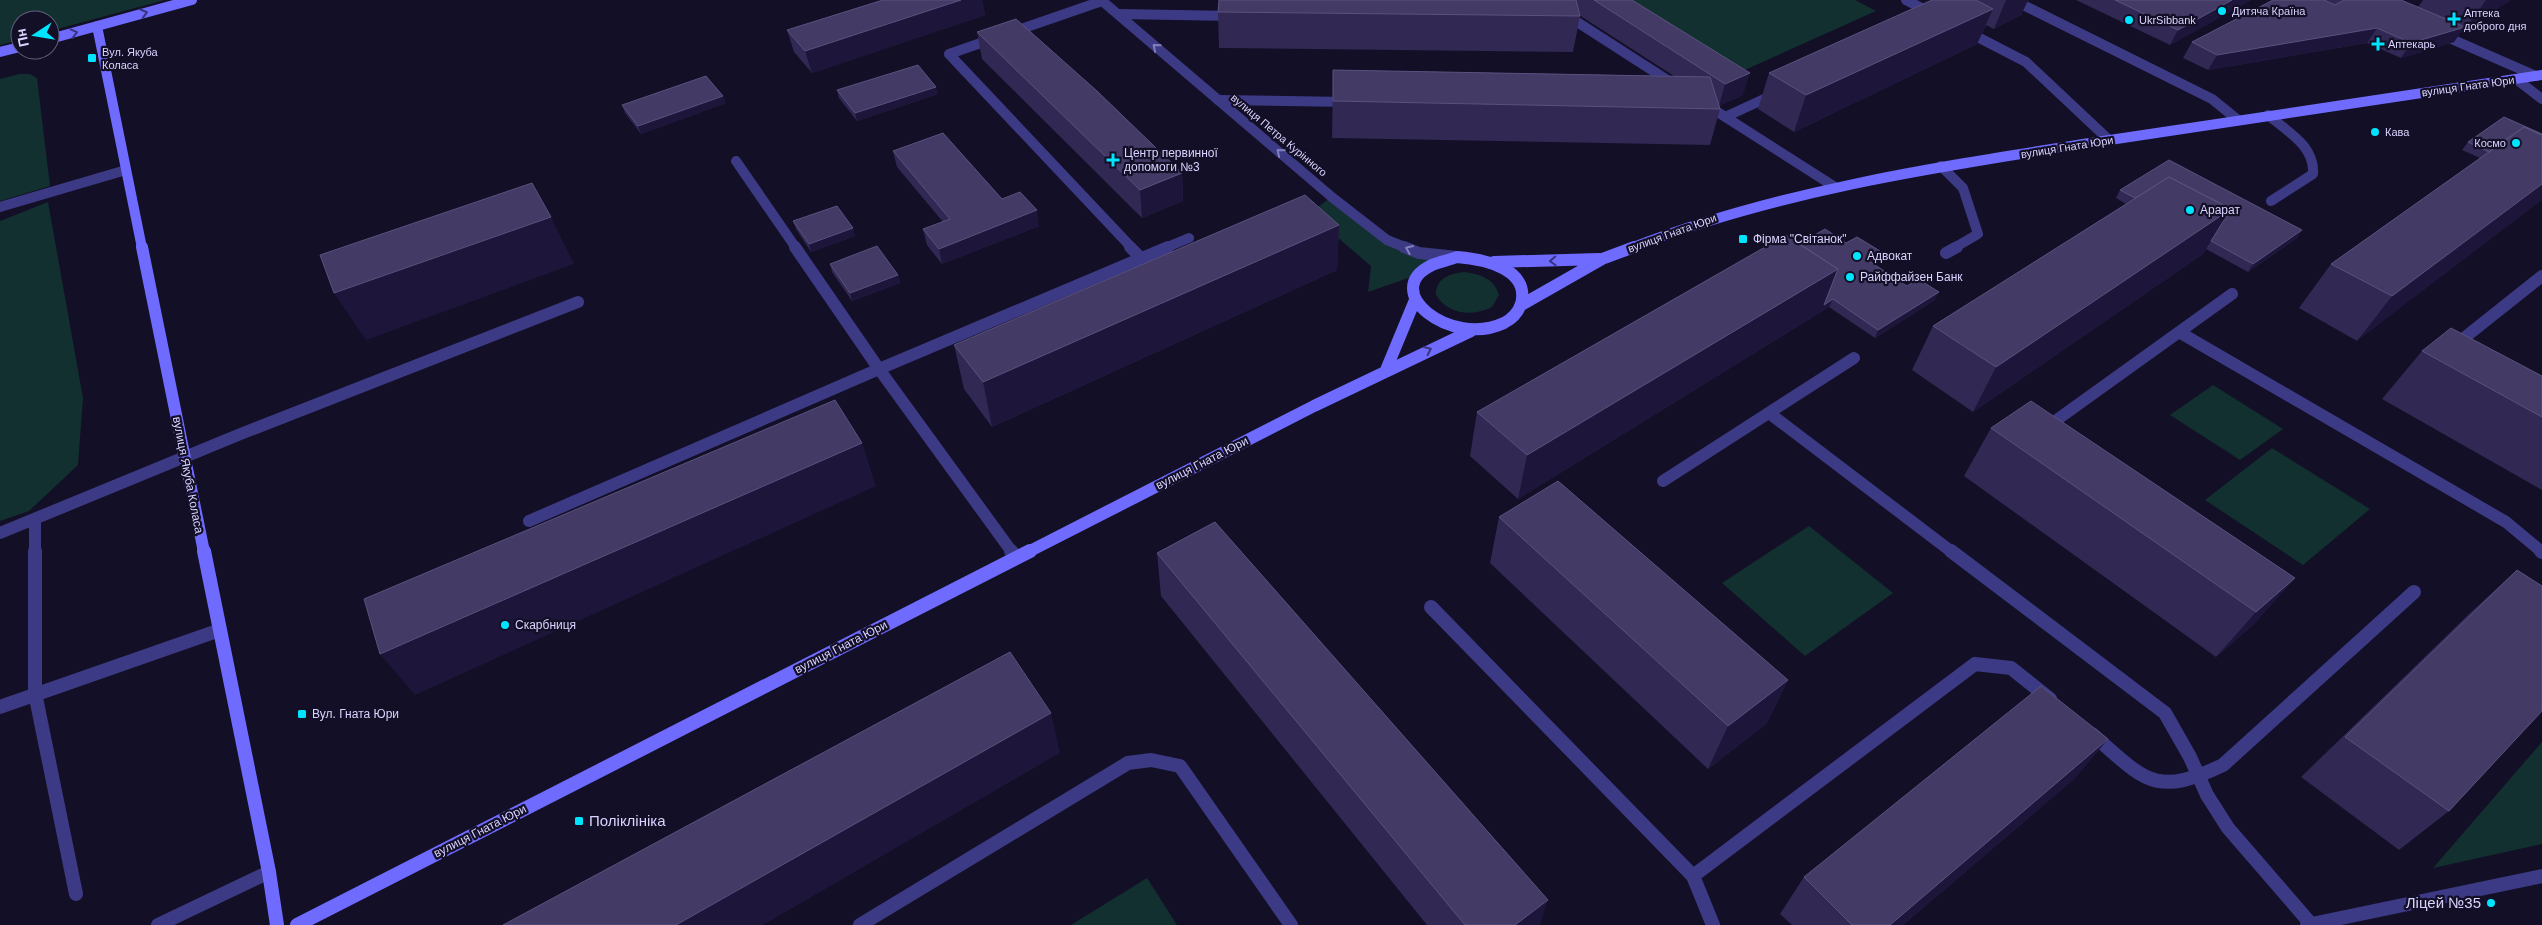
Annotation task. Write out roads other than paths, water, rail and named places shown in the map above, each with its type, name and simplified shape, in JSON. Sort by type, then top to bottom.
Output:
[{"type":"street","points":[[60,36],[192,0]]},
{"type":"street","points":[[1543,0],[1690,94],[1705,107],[1725,117],[1835,187]]},
{"type":"street","points":[[1906,0],[1941,18]]},
{"type":"street","points":[[2013,0],[2212,99],[2238,120]]},
{"type":"street","points":[[1101,1],[949,54],[1141,258]]},
{"type":"street","name":"вулиця Петра Курінного","points":[[1101,1],[1333,198],[1387,240],[1419,253],[1457,258]]},
{"type":"street","points":[[1118,14],[1240,16]]},
{"type":"street","points":[[1555,20],[1574,20]]},
{"type":"street","name":"вулиця Якуба Коласа","points":[[98,26],[269,872],[277,925]]},
{"type":"street","points":[[1958,27],[2026,62],[2109,140]]},
{"type":"street","points":[[2426,28],[2539,77]]},
{"type":"street","name":"вулиця Гната Юри","points":[[1523,304],[1602,259],[1711,219],[1835,187],[1941,166],[2268,115],[2539,77]]},
{"type":"street","points":[[2516,79],[2542,99]]},
{"type":"street","points":[[1725,117],[1788,88]]},
{"type":"street","points":[[1218,100],[1362,102]]},
{"type":"street","points":[[2268,115],[2307,148],[2314,162],[2313,174],[2271,201]]},
{"type":"street","points":[[736,161],[879,369],[1016,557]]},
{"type":"street","points":[[1941,166],[1963,188],[1978,234],[1946,253]]},
{"type":"street","points":[[0,207],[126,170]]},
{"type":"street","points":[[530,521],[879,369],[1189,238]]},
{"type":"street","points":[[1386,370],[1414,300],[1413,288],[1417,277],[1426,267],[1440,261],[1457,258],[1474,258],[1492,262],[1506,270],[1517,280],[1523,292],[1523,304],[1517,315],[1505,324],[1489,329],[1471,331],[1452,328],[1435,321],[1422,312],[1414,300]]},
{"type":"street","name":"вулиця Гната Юри","points":[[1492,262],[1602,259]]},
{"type":"street","points":[[2446,352],[2542,276]]},
{"type":"street","points":[[2038,434],[2232,294]]},
{"type":"street","points":[[0,534],[35,521],[184,456],[578,302]]},
{"type":"street","name":"вулиця Гната Юри","points":[[297,925],[1016,557],[1386,370],[1471,331]]},
{"type":"street","points":[[2180,332],[2506,522],[2542,552]]},
{"type":"street","points":[[1663,481],[1854,358]]},
{"type":"street","points":[[1769,413],[2165,713],[2207,796],[2228,828],[2309,924],[2542,876]]},
{"type":"street","points":[[35,521],[35,693],[76,894]]},
{"type":"street","points":[[2081,725],[2143,776],[2164,783],[2198,776],[2224,765],[2414,592]]},
{"type":"street","points":[[1431,607],[1693,876],[1713,925]]},
{"type":"street","points":[[0,708],[35,693],[220,630]]},
{"type":"street","points":[[1693,876],[1975,664],[2011,668],[2058,706]]},
{"type":"street","points":[[860,925],[1128,763],[1151,760],[1180,766],[1292,925]]},
{"type":"street","points":[[158,925],[269,872]]},
{"type":"place","name":"Дитяча Країна","points":[[2222,11]]},
{"type":"place","name":"Аптека доброго дня","points":[[2454,19]]},
{"type":"place","name":"UkrSibbank","points":[[2129,20]]},
{"type":"place","name":"Аптекарь","points":[[2378,44]]},
{"type":"place","name":"Вул. Якуба Коласа","points":[[92,58]]},
{"type":"place","name":"Кава","points":[[2375,132]]},
{"type":"place","name":"Космо","points":[[2516,143]]},
{"type":"place","name":"Центр первинної допомоги №3","points":[[1113,160]]},
{"type":"place","name":"Арарат","points":[[2190,210]]},
{"type":"place","name":"Фірма \"Світанок\"","points":[[1743,239]]},
{"type":"place","name":"Адвокат","points":[[1857,256]]},
{"type":"place","name":"Райффайзен Банк","points":[[1850,277]]},
{"type":"place","name":"Скарбниця","points":[[505,625]]},
{"type":"place","name":"Вул. Гната Юри","points":[[302,714]]},
{"type":"place","name":"Поліклініка","points":[[579,821]]},
{"type":"place","name":"Ліцей №35","points":[[2491,903]]}]
